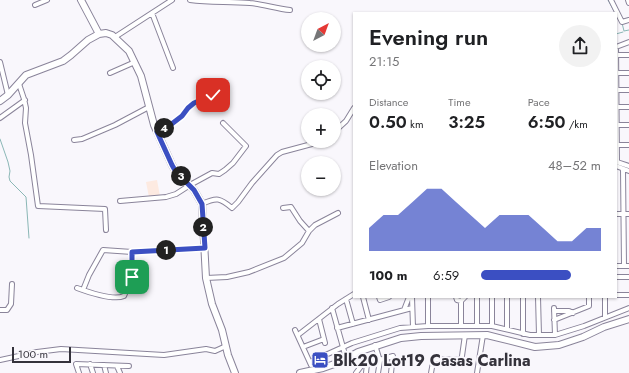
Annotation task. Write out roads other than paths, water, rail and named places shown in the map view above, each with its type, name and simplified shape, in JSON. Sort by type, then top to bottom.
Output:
[{"type":"street","points":[[35,5],[47,0]]},
{"type":"street","points":[[83,0],[99,34]]},
{"type":"street","points":[[115,37],[172,0]]},
{"type":"street","points":[[190,0],[252,3],[276,9],[290,10]]},
{"type":"street","points":[[610,0],[617,12]]},
{"type":"street","points":[[152,13],[172,68]]},
{"type":"street","points":[[617,13],[622,22],[629,20]]},
{"type":"street","points":[[0,101],[8,95],[26,75],[55,65],[68,58],[88,40],[99,34],[106,33],[115,37],[129,51],[141,76],[157,132],[172,165],[176,172],[200,197],[202,204],[206,278],[212,304],[222,330],[228,355],[236,373]]},
{"type":"street","points":[[617,47],[629,42]]},
{"type":"street","points":[[617,55],[629,55]]},
{"type":"street","points":[[0,62],[8,95]]},
{"type":"street","points":[[110,74],[135,62]]},
{"type":"street","points":[[617,73],[629,73]]},
{"type":"street","points":[[19,84],[25,100],[25,123],[38,206],[105,209],[106,230]]},
{"type":"street","points":[[157,132],[169,126],[182,116],[194,103],[223,90]]},
{"type":"street","points":[[617,90],[629,90]]},
{"type":"street","points":[[0,118],[25,100]]},
{"type":"street","points":[[74,140],[82,139],[149,107]]},
{"type":"street","points":[[617,107],[629,107]]},
{"type":"street","points":[[341,126],[346,121],[353,110]]},
{"type":"street","points":[[120,201],[166,197],[176,194],[212,173],[219,174],[225,170],[246,148],[224,123]]},
{"type":"street","points":[[617,125],[629,125]]},
{"type":"street","points":[[617,145],[629,145]]},
{"type":"street","points":[[202,204],[212,199],[219,199],[232,208],[277,155],[282,152],[301,147]]},
{"type":"street","points":[[617,162],[629,166]]},
{"type":"street","points":[[617,166],[629,171]]},
{"type":"street","points":[[623,169],[624,266]]},
{"type":"street","points":[[283,208],[289,206],[291,207],[309,232]]},
{"type":"street","points":[[206,278],[227,277],[249,272],[284,258],[302,243],[315,225],[338,213]]},
{"type":"street","points":[[617,214],[629,214]]},
{"type":"street","points":[[83,290],[89,275],[103,250],[132,252],[205,248]]},
{"type":"street","points":[[77,288],[106,297],[121,298],[124,296],[132,277],[132,252]]},
{"type":"street","points":[[617,266],[629,266]]},
{"type":"street","points":[[617,277],[629,277]]},
{"type":"street","points":[[0,310],[7,310],[11,304],[12,284]]},
{"type":"street","points":[[298,335],[332,308],[353,295]]},
{"type":"street","points":[[617,295],[629,295]]},
{"type":"street","points":[[362,298],[369,320]]},
{"type":"street","points":[[404,310],[410,298]]},
{"type":"street","points":[[411,298],[413,327]]},
{"type":"street","points":[[428,298],[428,326]]},
{"type":"street","points":[[456,298],[457,300],[461,301]]},
{"type":"street","points":[[461,326],[461,301],[464,298]]},
{"type":"street","points":[[477,298],[477,325]]},
{"type":"street","points":[[492,298],[492,326]]},
{"type":"street","points":[[507,298],[507,329]]},
{"type":"street","points":[[523,298],[523,334]]},
{"type":"street","points":[[538,298],[539,335]]},
{"type":"street","points":[[554,320],[589,306],[589,298]]},
{"type":"street","points":[[605,298],[605,317]]},
{"type":"street","points":[[346,299],[353,324]]},
{"type":"street","points":[[332,308],[346,358]]},
{"type":"street","points":[[337,328],[412,308]]},
{"type":"street","points":[[295,330],[311,364],[343,348],[376,335],[400,328],[477,325],[492,326],[523,334],[555,335],[584,326],[629,308]]},
{"type":"street","points":[[555,335],[554,310],[569,311],[574,313]]},
{"type":"street","points":[[318,319],[325,344]]},
{"type":"street","points":[[300,373],[324,368],[375,345],[400,338],[421,336],[483,335],[535,347],[558,345],[629,319]]},
{"type":"street","points":[[431,373],[435,359],[460,360],[466,335]]},
{"type":"street","points":[[477,373],[483,335]]},
{"type":"street","points":[[303,347],[324,338]]},
{"type":"street","points":[[375,345],[380,360],[378,373]]},
{"type":"street","points":[[0,360],[36,352],[61,349],[164,355],[206,349],[215,351],[226,346]]},
{"type":"street","points":[[356,373],[362,365],[393,356],[391,373]]},
{"type":"street","points":[[79,373],[76,364],[129,366]]},
{"type":"street","points":[[90,364],[93,373]]},
{"type":"street","points":[[366,373],[367,364]]},
{"type":"street","points":[[104,365],[106,373]]},
{"type":"street","points":[[117,366],[120,373]]},
{"type":"waterway","points":[[608,0],[614,11]]},
{"type":"waterway","points":[[622,23],[624,31],[629,30]]},
{"type":"waterway","points":[[617,34],[623,32]]},
{"type":"waterway","points":[[0,139],[8,162],[10,181],[26,197],[29,238]]},
{"type":"place","name":"Blk20 Lot19 Casas Carlina","points":[[320,360]]}]
